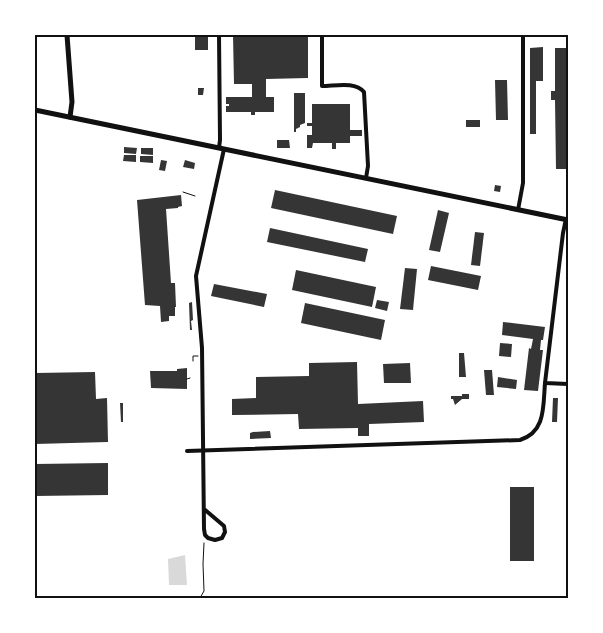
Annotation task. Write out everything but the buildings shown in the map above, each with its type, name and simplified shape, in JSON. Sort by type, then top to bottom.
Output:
[{"type":"street","points":[[67,35],[72,102],[70,117]]},
{"type":"street","points":[[204,509],[224,526],[222,538],[215,540],[205,535],[204,509],[202,348],[196,276],[221,148],[219,35]]},
{"type":"street","points":[[322,35],[322,86],[354,86],[364,92],[368,166],[366,178]]},
{"type":"street","points":[[518,210],[523,183],[523,35]]},
{"type":"street","points":[[35,110],[567,220],[563,233],[542,414],[538,428],[531,436],[520,440],[187,451]]},
{"type":"street","points":[[546,384],[568,384]]},
{"type":"path","points":[[183,192],[196,196]]},
{"type":"path","points":[[200,598],[204,591],[204,538]]},
{"type":"shaded area","points":[[185,555],[187,585],[169,585],[168,559]]}]
